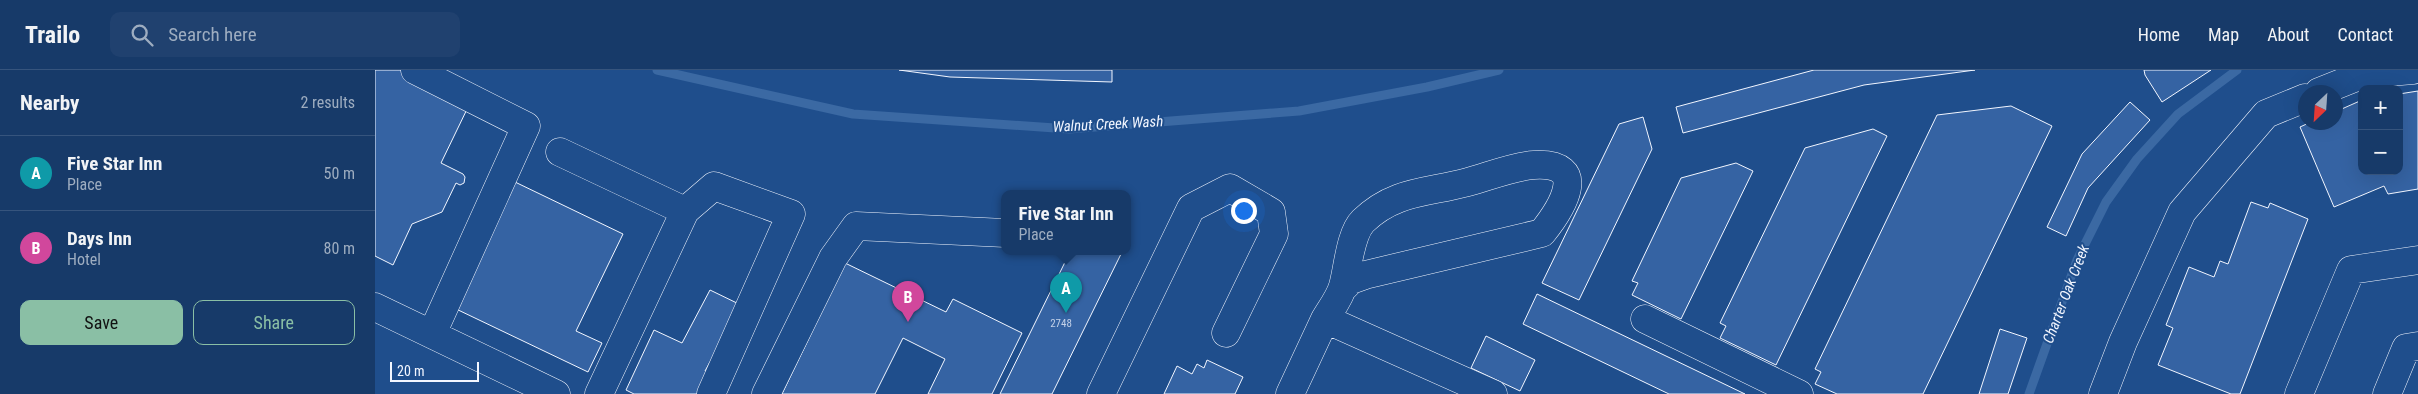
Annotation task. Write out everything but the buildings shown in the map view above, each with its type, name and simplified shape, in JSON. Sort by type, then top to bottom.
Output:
[{"type":"street","points":[[415,70],[526,126],[432,334]]},
{"type":"street","points":[[2336,85],[2364,74],[2413,70]]},
{"type":"street","points":[[2103,394],[2123,342],[2182,212],[2266,114],[2298,101]]},
{"type":"street","points":[[560,152],[685,211]]},
{"type":"street","points":[[1290,394],[1325,319],[1343,288],[1351,280],[1365,274],[1542,233],[1553,219],[1566,195],[1569,184],[1564,172],[1554,166],[1532,165],[1451,187],[1413,193],[1383,204],[1361,223],[1353,244],[1343,288]]},
{"type":"street","points":[[599,394],[685,211],[714,186],[791,214],[711,394]]},
{"type":"street","points":[[1101,394],[1191,208],[1231,188],[1271,212],[1275,234],[1225,333]]},
{"type":"street","points":[[766,394],[833,258],[856,226],[1001,233]]},
{"type":"street","points":[[2299,394],[2351,270],[2418,260]]},
{"type":"street","points":[[375,307],[556,394]]},
{"type":"street","points":[[1325,319],[1493,394]]},
{"type":"street","points":[[1645,319],[1799,394]]},
{"type":"street","points":[[2387,394],[2405,348],[2418,346]]},
{"type":"waterway","name":"Walnut Creek Wash","points":[[657,70],[853,114],[1069,129],[1299,111],[1427,87],[1499,70]]},
{"type":"waterway","name":"Charter Oak Creek","points":[[2029,394],[2077,260],[2106,202],[2137,159],[2178,114],[2237,70]]},
{"type":"place","name":"Five Star Inn","points":[[1066,313]]},
{"type":"place","name":"Days Inn","points":[[908,322]]}]
